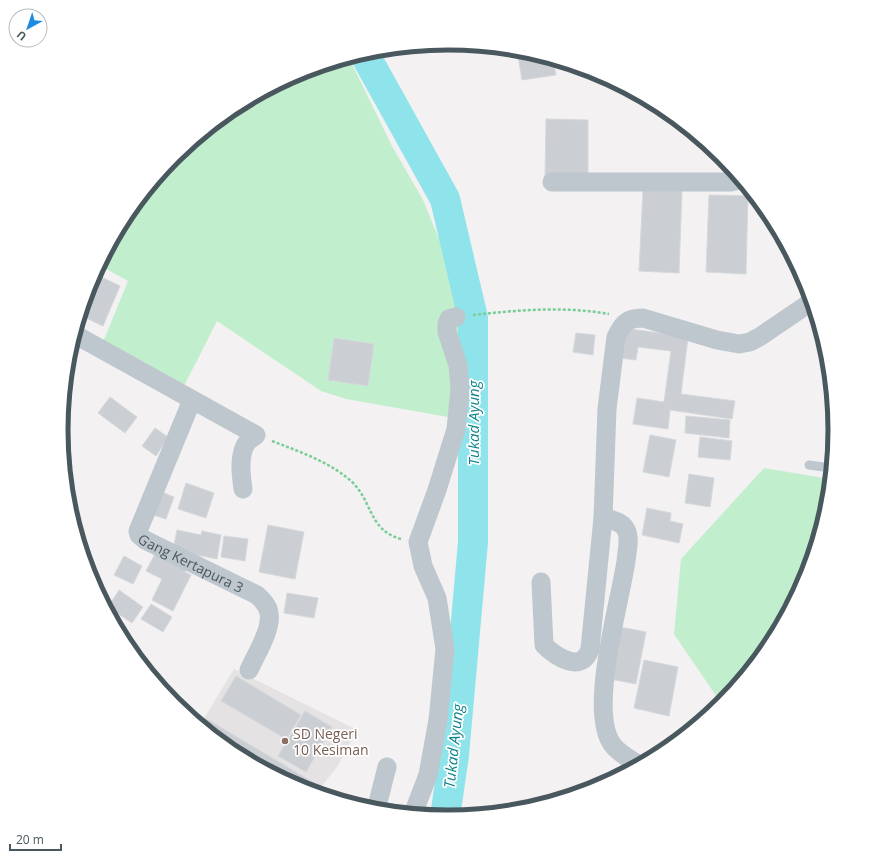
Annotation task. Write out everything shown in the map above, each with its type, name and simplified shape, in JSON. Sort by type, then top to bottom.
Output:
[{"type":"street","points":[[552,182],[735,181]]},
{"type":"street","points":[[542,582],[544,645],[563,659],[575,662],[583,659],[588,654],[590,649],[603,518],[607,409],[616,337],[621,327],[626,322],[634,318],[643,318],[717,340],[739,344],[750,342],[761,336],[806,305]]},
{"type":"street","points":[[415,808],[428,775],[438,720],[445,649],[437,598],[423,566],[418,542],[437,490],[456,429],[460,389],[458,365],[447,332],[447,324],[451,318],[456,317]]},
{"type":"street","points":[[79,337],[256,435],[248,441],[243,454],[240,469],[243,489]]},
{"type":"street","name":"Gang Kertapura 3","points":[[192,400],[138,531],[139,535],[145,540],[257,595],[264,602],[269,612],[270,621],[249,670]]},
{"type":"street","points":[[603,518],[609,519],[625,527],[628,535],[625,571],[606,661],[603,716],[606,730],[612,744],[623,755],[634,761]]},
{"type":"street","points":[[378,804],[387,767]]},
{"type":"lane","points":[[809,465],[826,467]]},
{"type":"path","points":[[456,317],[512,311],[563,309],[599,312],[634,318]]},
{"type":"path","points":[[256,435],[326,463],[352,482],[380,527],[388,535],[418,542]]},
{"type":"shaded area","name":"SD Negeri 10 Kesiman","points":[[234,669],[357,730],[337,767],[320,788],[279,771],[257,759],[236,746],[203,721]]},
{"type":"green space","points":[[351,62],[392,146],[423,200],[453,273],[460,326],[455,394],[448,417],[346,399],[321,391],[217,321],[183,388],[103,342],[128,281],[104,268],[118,240],[132,219],[162,179],[179,161],[216,129],[236,114],[258,101],[279,89],[302,79]]},
{"type":"green space","points":[[764,468],[824,478],[815,528],[799,575],[788,598],[777,620],[749,661],[717,698],[674,634],[681,559]]},
{"type":"building","points":[[518,56],[554,65],[556,75],[522,80]]},
{"type":"building","points":[[546,119],[588,120],[588,178],[545,177]]},
{"type":"building","points":[[643,189],[682,191],[679,273],[639,271]]},
{"type":"building","points":[[709,195],[747,196],[748,198],[746,274],[706,272]]},
{"type":"building","points":[[100,276],[120,286],[103,326],[85,317]]},
{"type":"building","points":[[623,328],[688,337],[681,394],[735,401],[732,419],[670,410],[668,429],[633,424],[637,398],[664,402],[671,351],[638,347],[636,360],[619,358]]},
{"type":"building","points":[[576,333],[595,335],[593,355],[573,352]]},
{"type":"building","points":[[334,338],[374,344],[368,386],[328,380]]},
{"type":"building","points":[[110,397],[137,417],[125,433],[98,413]]},
{"type":"building","points":[[686,416],[730,420],[729,438],[685,433]]},
{"type":"building","points":[[155,428],[168,437],[156,456],[142,446]]},
{"type":"building","points":[[650,435],[676,440],[669,477],[643,472]]},
{"type":"building","points":[[700,437],[732,441],[730,460],[698,457]]},
{"type":"building","points":[[689,474],[714,478],[710,507],[685,503]]},
{"type":"building","points":[[186,483],[214,493],[206,518],[178,509]]},
{"type":"building","points":[[159,491],[174,497],[166,519],[150,514]]},
{"type":"building","points":[[647,508],[671,513],[670,521],[683,524],[679,543],[642,535]]},
{"type":"building","points":[[268,525],[304,532],[295,579],[259,572]]},
{"type":"building","points":[[177,530],[201,535],[202,531],[221,535],[217,559],[173,550]]},
{"type":"building","points":[[224,536],[248,539],[245,561],[221,557]]},
{"type":"building","points":[[156,552],[187,568],[185,572],[191,575],[173,611],[152,600],[162,579],[146,571]]},
{"type":"building","points":[[124,556],[142,566],[133,584],[114,575]]},
{"type":"building","points":[[119,590],[143,607],[132,623],[113,610],[110,604]]},
{"type":"building","points":[[287,593],[318,598],[314,618],[284,613]]},
{"type":"building","points":[[151,604],[172,617],[163,632],[141,619]]},
{"type":"building","points":[[620,627],[646,632],[636,684],[610,679]]},
{"type":"building","points":[[644,660],[678,667],[669,716],[634,708]]},
{"type":"building","points":[[236,676],[301,715],[286,739],[221,701]]},
{"type":"building","points":[[305,711],[332,727],[306,772],[278,756]]},
{"type":"building","points":[[207,719],[316,784],[315,786],[302,781],[257,759],[236,746],[205,723]]},
{"type":"waterway","name":"Tukad Ayung","points":[[367,58],[445,199],[473,318],[473,542],[454,755],[446,810]]},
{"type":"place","name":"SD Negeri 10 Kesiman","points":[[285,741]]}]
